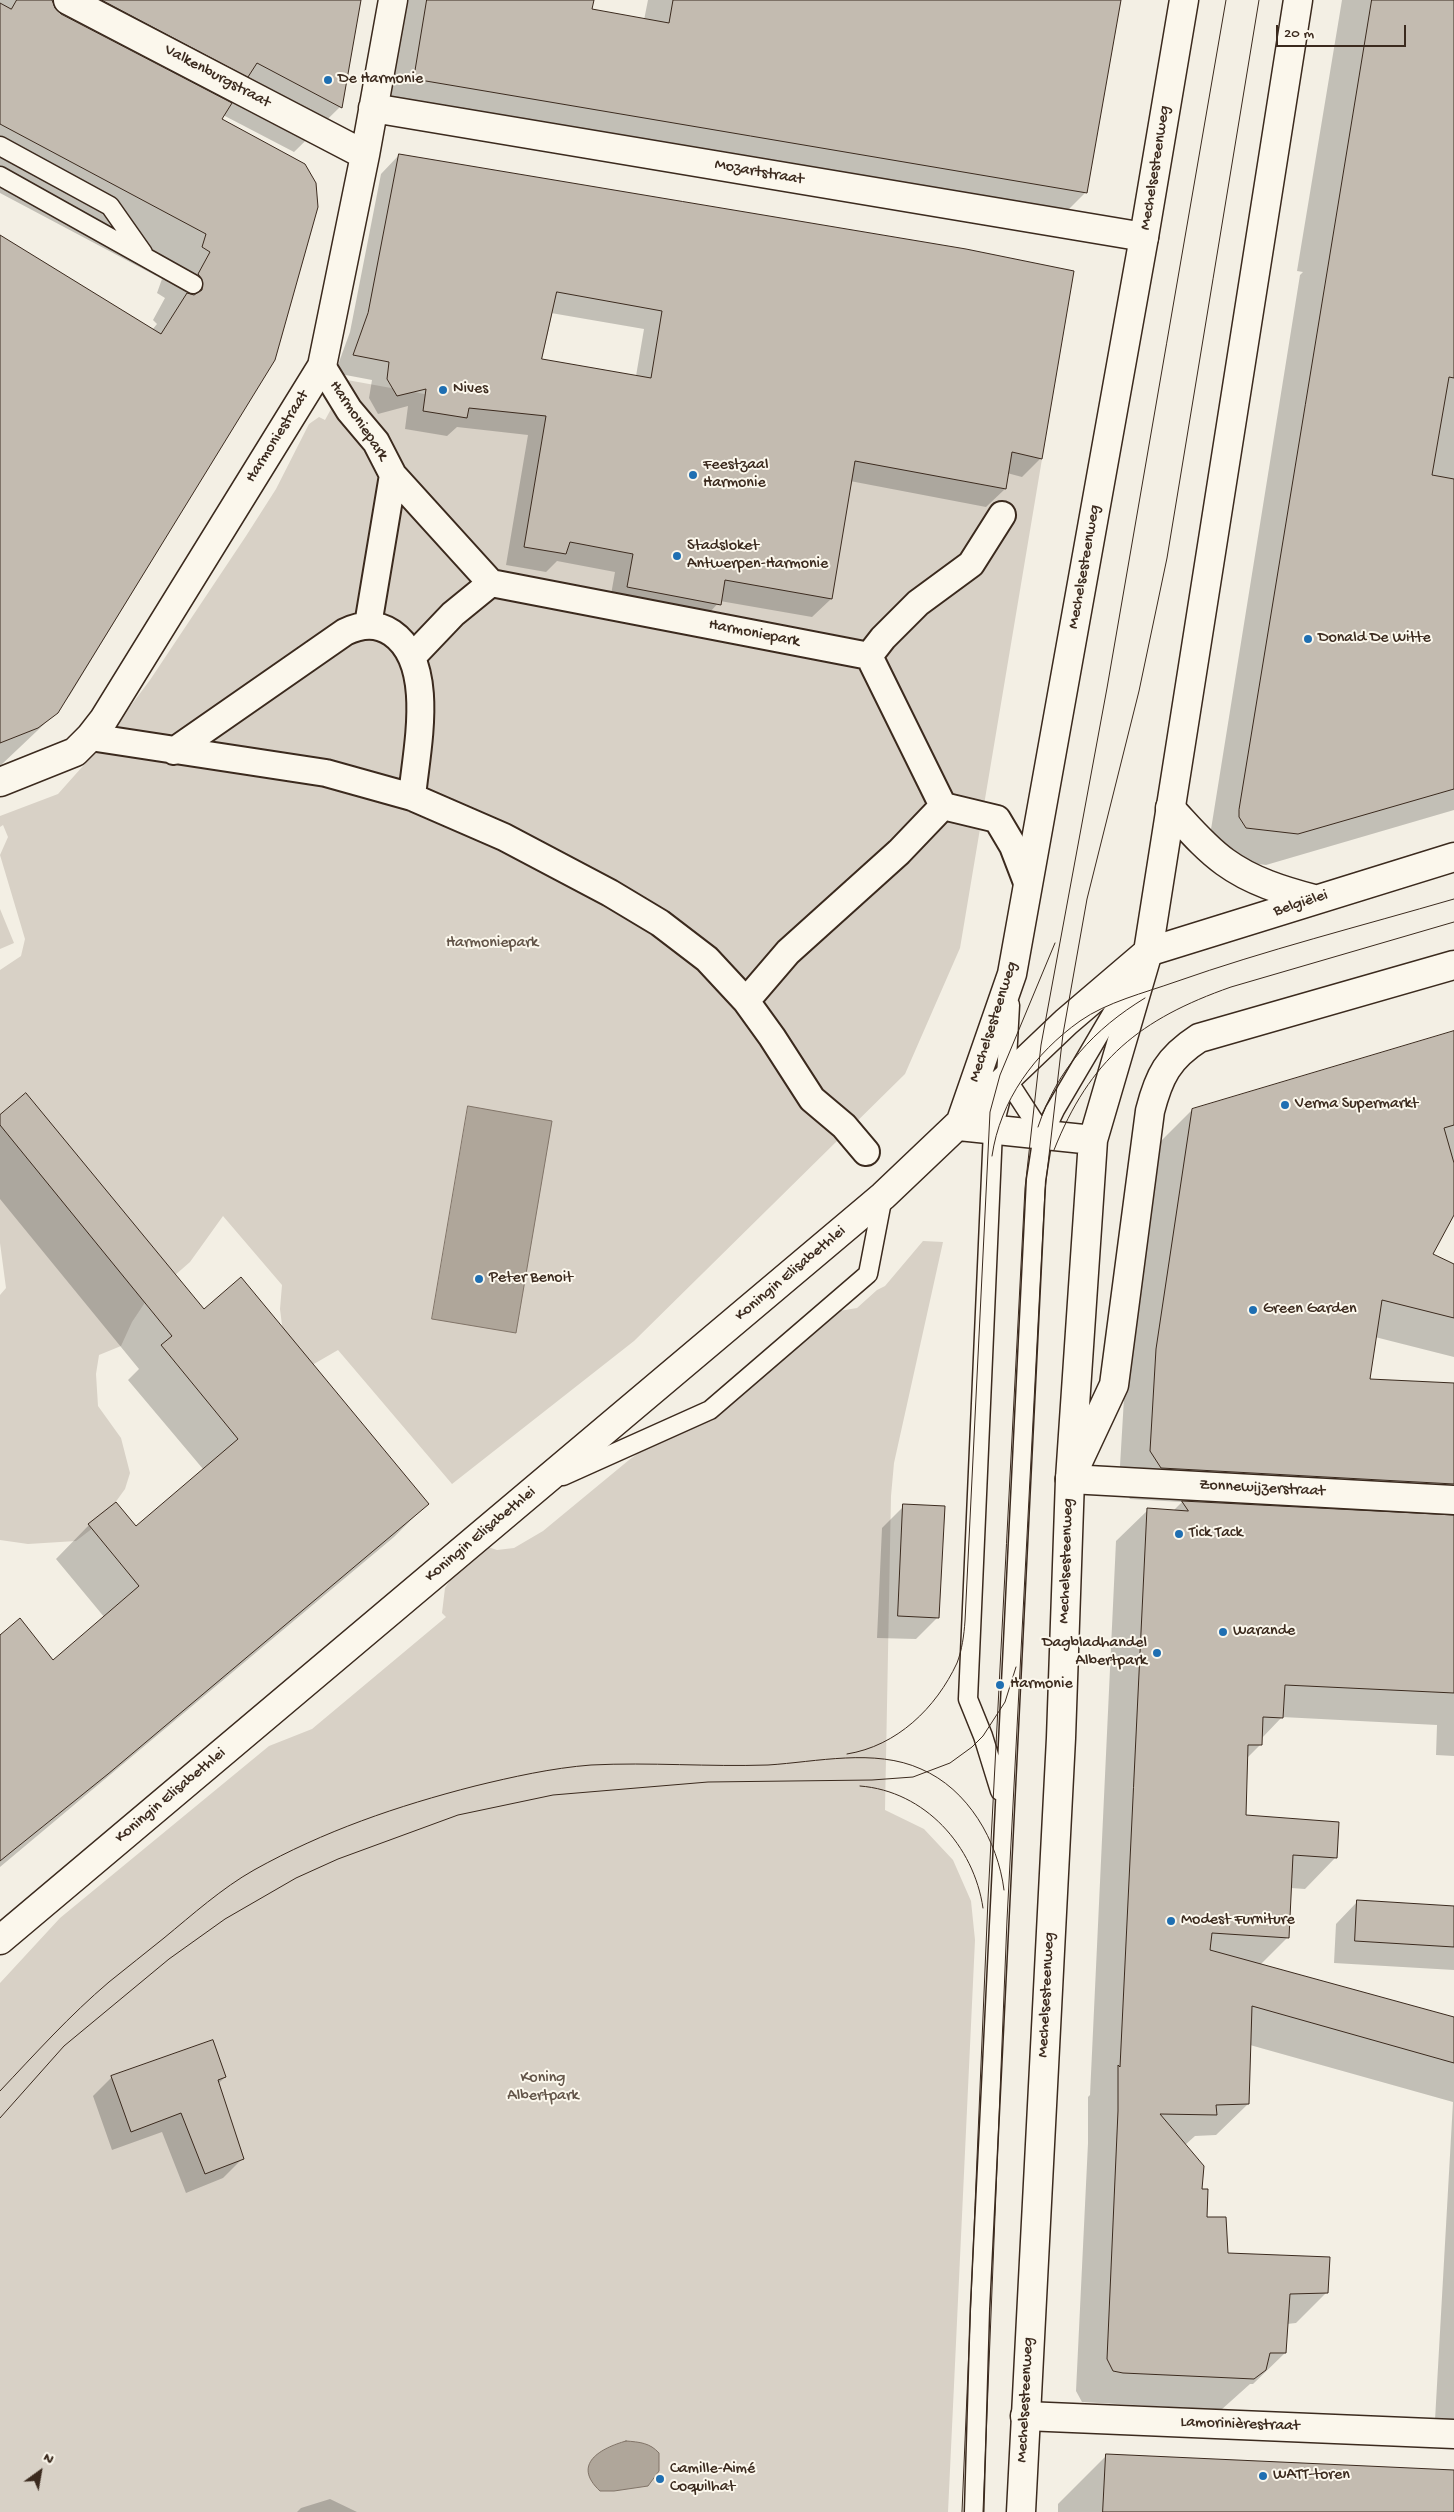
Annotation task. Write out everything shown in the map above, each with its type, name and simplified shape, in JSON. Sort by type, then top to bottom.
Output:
[{"type":"main road","name":"Valkenburgstraat","points":[[68,0],[365,155]]},
{"type":"main road","name":"Harmoniestraat","points":[[0,782],[74,752],[90,737],[104,719],[322,366],[365,155],[393,0]]},
{"type":"main road","name":"Mechelsesteenweg","points":[[959,1126],[1012,974],[1144,237],[1184,0]]},
{"type":"main road","name":"Mechelsesteenweg","points":[[1021,2512],[1061,1738],[1070,1479],[1093,1140],[1148,952],[1298,0]]},
{"type":"main road","name":"Mozartstraat","points":[[374,108],[1144,237]]},
{"type":"main road","points":[[1170,808],[1208,848],[1225,862],[1249,876],[1284,891],[1314,899]]},
{"type":"main road","name":"Belgiëlei","points":[[1148,952],[1454,856]]},
{"type":"main road","name":"Koningin Elisabethlei","points":[[0,1940],[883,1196],[1086,1004],[1148,952]]},
{"type":"main road","name":"Mechelsesteenweg","points":[[1070,1479],[1114,1386],[1150,1111],[1166,1067],[1181,1050],[1199,1038],[1454,965]]},
{"type":"main road","points":[[959,1126],[1093,1140]]},
{"type":"main road","name":"Zonnewijzerstraat","points":[[1070,1479],[1454,1500]]},
{"type":"main road","name":"Lamorinièrestraat","points":[[1025,2416],[1454,2434]]},
{"type":"street","name":"Harmoniepark","points":[[322,366],[349,410],[376,442],[393,475],[491,583],[869,656]]},
{"type":"street","name":"Harmoniepark","points":[[368,625],[393,475]]},
{"type":"street","points":[[943,806],[869,656],[883,638],[918,603],[971,564],[1002,515]]},
{"type":"street","points":[[412,657],[452,614],[491,583]]},
{"type":"street","points":[[174,751],[345,632],[368,625],[383,627],[398,638],[412,657],[419,679],[421,701],[412,797]]},
{"type":"street","points":[[90,737],[326,773],[412,797],[504,837],[610,893],[660,923],[708,959],[746,1001],[812,1099],[844,1126],[866,1152]]},
{"type":"street","points":[[943,806],[997,819],[1013,846],[1028,885]]},
{"type":"street","points":[[746,1001],[788,952],[899,852],[943,806]]},
{"type":"lane","points":[[0,146],[110,206],[146,258]]},
{"type":"lane","points":[[0,176],[193,284]]},
{"type":"lane","points":[[974,2512],[980,2309],[1036,1180],[1043,1135],[1055,1110],[1148,952]]},
{"type":"lane","points":[[1004,1803],[983,1736],[968,1699],[993,1130],[1006,1078],[1012,974]]},
{"type":"lane","points":[[1006,1078],[1043,1135]]},
{"type":"lane","points":[[539,1486],[710,1410],[868,1274],[883,1196]]},
{"type":"green space","name":"Harmoniepark","points":[[347,380],[546,416],[524,547],[566,554],[570,542],[633,554],[627,587],[720,604],[727,569],[788,591],[832,599],[851,485],[849,483],[853,460],[1005,489],[1012,452],[1042,459],[960,948],[905,1074],[634,1341],[452,1484],[338,1350],[307,1368],[285,1349],[280,1309],[282,1285],[223,1216],[190,1262],[166,1283],[154,1289],[132,1322],[121,1346],[99,1355],[96,1374],[98,1406],[121,1438],[130,1473],[125,1489],[102,1521],[76,1541],[28,1544],[0,1540],[0,1295],[6,1288],[0,1243],[0,970],[21,956],[25,939],[0,855],[8,837],[3,825],[0,827],[0,816],[58,794],[99,748],[150,680],[246,536],[276,489],[309,424],[319,417],[325,420]]},
{"type":"green space","points":[[0,909],[14,943],[0,949]]},
{"type":"green space","name":"Koning Albertpark","points":[[923,1241],[943,1242],[894,1463],[891,1496],[885,1810],[924,1829],[953,1860],[971,1901],[975,1940],[948,2512],[0,2512],[0,1983],[60,1918],[269,1746],[312,1729],[446,1617],[442,1613],[445,1588],[456,1571],[485,1546],[497,1550],[514,1548],[543,1531],[629,1460],[833,1312],[857,1308],[877,1290],[885,1286]]},
{"type":"shaded area","points":[[468,1106],[552,1121],[516,1333],[432,1319]]},
{"type":"shaded area","points":[[626,2441],[644,2444],[656,2450],[659,2453],[659,2471],[648,2486],[600,2491],[588,2473],[589,2465],[599,2453]]},
{"type":"building","points":[[17,0],[52,0],[55,8],[61,14],[232,103],[222,119],[305,164],[316,183],[318,207],[275,360],[58,713],[38,728],[0,743],[0,235],[161,334],[187,293],[194,295],[202,290],[202,279],[198,274],[210,252],[202,247],[206,234],[0,124],[0,3],[11,9]]},
{"type":"building","points":[[102,0],[361,0],[342,108],[257,63],[248,77]]},
{"type":"building","points":[[427,0],[594,0],[592,9],[669,23],[673,0],[1121,0],[1087,193],[414,79]]},
{"type":"building","points":[[1372,0],[1454,0],[1454,378],[1449,377],[1432,475],[1454,479],[1454,789],[1298,834],[1246,828],[1239,817],[1239,810]]},
{"type":"building","points":[[399,154],[966,249],[1074,271],[1042,459],[1012,452],[1006,489],[855,461],[832,599],[725,580],[721,605],[627,587],[633,554],[570,542],[566,554],[524,547],[546,416],[469,408],[467,418],[423,411],[426,389],[397,396],[387,379],[389,362],[353,355],[368,313]],"holes":[[[557,292],[662,311],[651,378],[542,359]]]},
{"type":"building","points":[[1454,1031],[1454,1125],[1444,1128],[1454,1163],[1454,1215],[1433,1254],[1454,1264],[1454,1318],[1382,1300],[1370,1379],[1454,1383],[1454,1484],[1161,1468],[1150,1451],[1156,1349],[1192,1109]]},
{"type":"building","points":[[26,1093],[204,1309],[241,1277],[429,1504],[108,1774],[0,1861],[0,1635],[20,1618],[53,1660],[139,1586],[88,1524],[116,1502],[136,1526],[238,1439],[161,1345],[172,1336],[0,1125],[0,1115]]},
{"type":"building","points":[[1182,1501],[1454,1515],[1454,1693],[1285,1685],[1283,1718],[1263,1717],[1262,1745],[1248,1745],[1246,1815],[1339,1822],[1337,1858],[1293,1855],[1289,1938],[1212,1933],[1210,1950],[1454,2017],[1454,2063],[1252,2006],[1249,2104],[1216,2105],[1217,2115],[1160,2114],[1204,2166],[1202,2189],[1208,2189],[1207,2217],[1226,2217],[1228,2253],[1330,2257],[1328,2293],[1290,2294],[1286,2353],[1270,2353],[1266,2370],[1254,2379],[1123,2373],[1113,2371],[1107,2359],[1118,2111],[1118,2065],[1120,2067],[1147,1508],[1188,1511]]},
{"type":"building","points":[[903,1504],[945,1506],[939,1618],[898,1616]]},
{"type":"building","points":[[1357,1900],[1454,1906],[1454,1947],[1355,1941]]},
{"type":"building","points":[[213,2040],[226,2077],[218,2080],[244,2159],[205,2174],[181,2113],[131,2132],[111,2076]]},
{"type":"building","name":"WATT-toren","points":[[1106,2454],[1454,2470],[1454,2512],[1103,2512]]},
{"type":"tram line","points":[[962,2512],[988,1899],[1025,1188],[1041,1045],[1107,688],[1226,0]]},
{"type":"tram line","points":[[983,2512],[1007,1920],[1045,1190],[1063,1034],[1087,899],[1139,691],[1167,558],[1259,0]]},
{"type":"tram line","points":[[992,1156],[996,1135],[1003,1116],[1011,1097],[1022,1080],[1048,1048],[1091,1014],[1126,999],[1209,970],[1454,899]]},
{"type":"tram line","points":[[1054,1150],[1068,1118],[1084,1091],[1102,1067],[1122,1046],[1144,1029],[1170,1013],[1199,999],[1231,987],[1454,922]]},
{"type":"tram line","points":[[847,1754],[865,1750],[882,1743],[898,1734],[913,1722],[938,1695],[957,1663],[960,1653],[965,1621],[990,1112],[1000,1075],[1055,943]]},
{"type":"tram line","points":[[1038,1127],[1056,1087],[1080,1052],[1109,1023],[1145,998]]},
{"type":"tram line","points":[[0,2118],[64,2046],[169,1959],[225,1919],[296,1878],[338,1859],[458,1815],[553,1795],[708,1782],[872,1780],[913,1777],[950,1763],[972,1747],[983,1736],[1005,1702],[1016,1667]]},
{"type":"tram line","points":[[0,2091],[67,2021],[109,1982],[196,1911],[242,1877],[307,1843],[389,1811],[475,1786],[532,1773],[576,1766],[613,1764],[768,1765],[845,1758],[884,1759],[903,1763],[921,1769],[938,1778],[953,1789],[966,1803],[978,1819],[995,1853],[1004,1890]]},
{"type":"tram line","points":[[860,1786],[884,1790],[905,1798],[925,1810],[942,1826],[957,1843],[969,1863],[978,1885],[983,1908]]},
{"type":"place","name":"De Harmonie","points":[[328,80]]},
{"type":"place","name":"Nives","points":[[443,390]]},
{"type":"place","name":"Feestzaal Harmonie","points":[[693,475]]},
{"type":"place","name":"Stadsloket Antwerpen-Harmonie","points":[[677,556]]},
{"type":"place","name":"Donald De Witte","points":[[1308,639]]},
{"type":"place","name":"Verma Supermarkt","points":[[1285,1105]]},
{"type":"place","name":"Peter Benoit","points":[[479,1279]]},
{"type":"place","name":"Green Garden","points":[[1253,1310]]},
{"type":"place","name":"Tick Tack","points":[[1179,1534]]},
{"type":"place","name":"Warande","points":[[1223,1632]]},
{"type":"place","name":"Dagbladhandel Albertpark","points":[[1157,1653]]},
{"type":"place","name":"Harmonie","points":[[1000,1685]]},
{"type":"place","name":"Modest Furniture","points":[[1171,1921]]},
{"type":"place","name":"WATT-toren","points":[[1263,2476]]},
{"type":"place","name":"Camille-Aimé Coquilhat","points":[[660,2479]]}]
